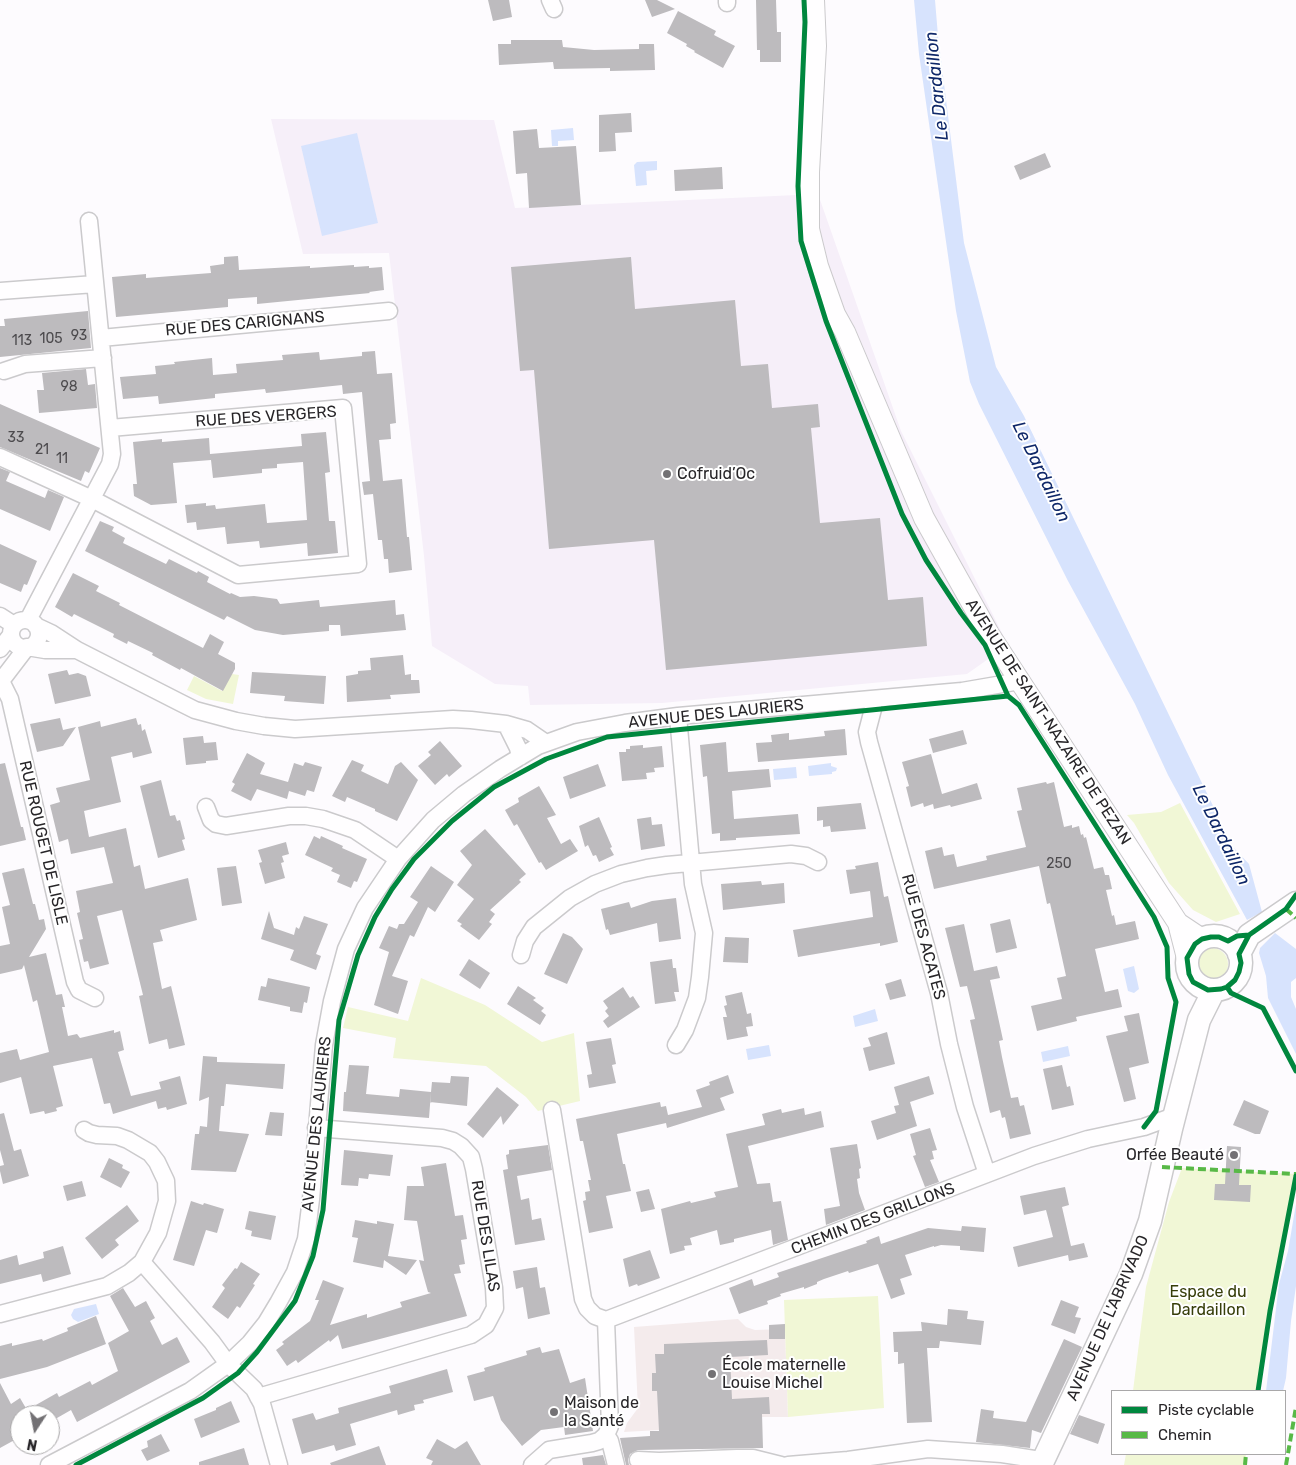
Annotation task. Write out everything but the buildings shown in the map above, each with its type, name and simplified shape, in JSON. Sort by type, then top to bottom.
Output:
[{"type":"main road","points":[[1239,943],[1291,906]]},
{"type":"main road","points":[[1210,937],[1220,937],[1239,943],[1241,963],[1239,972],[1228,987],[1214,990],[1200,987],[1193,982],[1189,974],[1187,958],[1195,944],[1202,939],[1210,937]]},
{"type":"main road","name":"AVENUE DE L'ABRIVADO","points":[[1193,982],[1199,1020]]},
{"type":"main road","name":"AVENUE DE L'ABRIVADO","points":[[1041,1464],[1131,1274],[1150,1221],[1174,1116],[1199,1020],[1214,990]]},
{"type":"street","name":"AVENUE DE SAINT-NAZAIRE DE PEZAN","points":[[814,0],[816,46],[809,172],[809,229],[818,266],[835,314],[845,332],[924,518],[989,634],[1178,923],[1187,958]]},
{"type":"street","points":[[0,649],[18,624],[92,499],[110,464],[112,454],[110,428],[89,221]]},
{"type":"street","points":[[0,291],[95,284]]},
{"type":"street","name":"RUE DES CARIGNANS","points":[[101,338],[389,311]]},
{"type":"street","points":[[4,372],[25,364],[103,358]]},
{"type":"street","name":"RUE DES VERGERS","points":[[92,499],[238,575],[358,564],[343,408],[110,428]]},
{"type":"street","points":[[0,457],[92,499]]},
{"type":"street","points":[[18,624],[16,644],[26,648],[45,650],[77,650]]},
{"type":"street","points":[[0,681],[26,648],[36,641],[39,636],[18,624]]},
{"type":"street","points":[[18,624],[56,636],[77,650],[195,710],[254,724],[287,728],[313,728],[454,719],[506,724],[527,730],[546,743]]},
{"type":"street","name":"RUE ROUGET DE LISLE","points":[[0,681],[10,699],[75,982],[79,990],[95,998]]},
{"type":"street","name":"AVENUE DES LAURIERS","points":[[49,1465],[190,1391],[228,1364],[250,1343],[266,1323],[295,1272],[306,1239],[324,1045],[332,1001],[346,949],[365,908],[398,859],[433,820],[452,804],[500,768],[538,746],[577,732],[678,716],[962,691],[1020,681]]},
{"type":"street","name":"RUE DES ACATES","points":[[873,699],[873,709],[867,732],[939,993],[949,1044],[965,1107],[987,1174]]},
{"type":"street","points":[[676,1045],[692,1014],[700,977],[703,950],[703,926],[690,863],[678,716]]},
{"type":"street","points":[[506,724],[518,748],[520,757]]},
{"type":"street","points":[[206,807],[211,820],[216,824],[226,826],[289,816],[323,819],[355,830],[398,859]]},
{"type":"street","points":[[521,955],[534,927],[570,898],[595,884],[621,874],[647,868],[791,854],[806,856],[818,862]]},
{"type":"street","name":"AVENUE DE SAINT-NAZAIRE DE PEZAN","points":[[1178,923],[1202,939]]},
{"type":"street","points":[[532,1465],[549,1450],[599,1441],[606,1435],[610,1426],[606,1320],[595,1316],[587,1308],[583,1299],[552,1110]]},
{"type":"street","name":"CHEMIN DES GRILLONS","points":[[606,1320],[1034,1156],[1088,1139],[1144,1127],[1174,1116]]},
{"type":"street","points":[[1144,1127],[1167,1145]]},
{"type":"street","name":"RUE DES LILAS","points":[[258,1397],[471,1335],[486,1325],[492,1317],[495,1308],[494,1288],[474,1170],[471,1157],[461,1146],[442,1138],[316,1128]]},
{"type":"street","points":[[0,1314],[107,1286],[129,1273],[142,1262],[158,1233],[165,1212],[167,1191],[162,1172],[150,1152],[140,1145],[117,1136],[97,1135],[84,1130]]},
{"type":"street","points":[[142,1262],[212,1342],[228,1364],[254,1389],[262,1404],[279,1465]]},
{"type":"street","points":[[606,1435],[623,1461],[753,1458],[781,1465]]},
{"type":"street","points":[[788,1465],[848,1463],[928,1449],[1002,1454],[1034,1459],[1041,1464]]},
{"type":"shaded area","points":[[271,119],[494,120],[515,208],[818,194],[901,431],[1008,645],[967,674],[662,703],[530,705],[528,686],[495,684],[432,646],[424,556],[389,253],[303,254]]},
{"type":"shaded area","name":"École maternelle Louise Michel","points":[[738,1319],[746,1327],[755,1330],[785,1329],[788,1417],[762,1417],[762,1424],[624,1432],[627,1423],[638,1408],[634,1327]]},
{"type":"green space","points":[[232,674],[239,675],[233,704],[206,699],[187,690],[194,676],[222,691]]},
{"type":"green space","points":[[1180,803],[1240,914],[1216,922],[1193,910],[1169,883],[1134,823],[1127,815],[1161,812]]},
{"type":"green space","points":[[1212,948],[1224,952],[1228,964],[1224,976],[1212,980],[1200,976],[1196,964],[1200,952]]},
{"type":"green space","points":[[421,978],[485,1005],[542,1042],[574,1033],[580,1101],[538,1111],[526,1097],[486,1066],[393,1058],[396,1038],[343,1028],[348,1007],[408,1021]]},
{"type":"green space","name":"Espace du Dardaillon","points":[[1182,1168],[1296,1174],[1270,1311],[1258,1390],[1133,1390],[1146,1287],[1169,1202]]},
{"type":"green space","points":[[878,1296],[884,1408],[788,1417],[784,1300]]},
{"type":"green space","points":[[1126,1455],[1246,1455],[1245,1465],[1124,1465]]},
{"type":"water","name":"Le Dardaillon","points":[[914,0],[935,0],[964,243],[996,367],[1024,416],[1233,847],[1249,864],[1262,912],[1247,920],[1168,775],[1135,704],[1068,581],[979,404],[970,382],[956,311],[919,54]]},
{"type":"water","points":[[573,128],[574,140],[558,141],[558,146],[552,146],[551,130]]},
{"type":"water","points":[[357,133],[378,223],[322,236],[301,146]]},
{"type":"water","points":[[657,161],[657,170],[646,171],[647,185],[636,186],[634,165],[637,162]]},
{"type":"water","points":[[831,763],[831,766],[837,768],[832,774],[809,776],[808,766]]},
{"type":"water","points":[[796,767],[797,778],[774,780],[773,769]]},
{"type":"water","points":[[1275,933],[1296,949],[1296,978],[1291,982],[1291,997],[1296,1009],[1296,1054],[1268,998],[1266,976],[1259,953],[1260,948]]},
{"type":"water","points":[[1134,966],[1139,989],[1134,993],[1128,991],[1123,969]]},
{"type":"water","points":[[875,1009],[878,1021],[855,1027],[853,1016]]},
{"type":"water","points":[[769,1045],[771,1056],[748,1060],[746,1049]]},
{"type":"water","points":[[1068,1046],[1070,1056],[1043,1062],[1041,1052]]},
{"type":"water","points":[[1296,1204],[1296,1286],[1286,1378],[1283,1390],[1266,1390],[1279,1284],[1288,1251]]},
{"type":"water","points":[[96,1304],[99,1314],[78,1322],[73,1319],[71,1315],[74,1309]]},
{"type":"marked path","points":[[1286,909],[1296,918]]},
{"type":"marked path","points":[[1162,1167],[1296,1174]]},
{"type":"marked path","points":[[1286,1465],[1296,1407]]},
{"type":"marked path","points":[[1245,1465],[1246,1455]]},
{"type":"cycle path","points":[[804,0],[805,22],[798,186],[801,241],[826,321],[902,514],[926,560],[985,645],[1008,696],[1019,705],[1154,917],[1167,947],[1168,978],[1176,1002],[1156,1111],[1144,1127]]},
{"type":"cycle path","points":[[76,1465],[203,1398],[238,1373],[257,1352],[295,1301],[313,1256],[323,1210],[339,1020],[358,955],[375,917],[392,889],[414,859],[452,821],[494,787],[546,759],[607,737],[1008,696]]},
{"type":"cycle path","points":[[1249,935],[1237,936],[1228,941],[1219,937],[1211,937],[1202,939],[1195,944],[1187,958],[1189,974],[1193,982],[1208,990],[1227,987],[1235,980],[1239,972],[1241,963],[1239,954],[1249,935],[1286,909],[1296,895]]},
{"type":"cycle path","points":[[1227,987],[1231,993],[1263,1008],[1296,1071]]},
{"type":"cycle path","points":[[1258,1390],[1270,1311],[1296,1176]]},
{"type":"place","name":"Cofruid’Oc","points":[[667,474]]},
{"type":"place","name":"Orfée Beauté","points":[[1234,1155]]},
{"type":"place","name":"École maternelle Louise Michel","points":[[712,1374]]},
{"type":"place","name":"Maison de la Santé","points":[[554,1412]]}]
